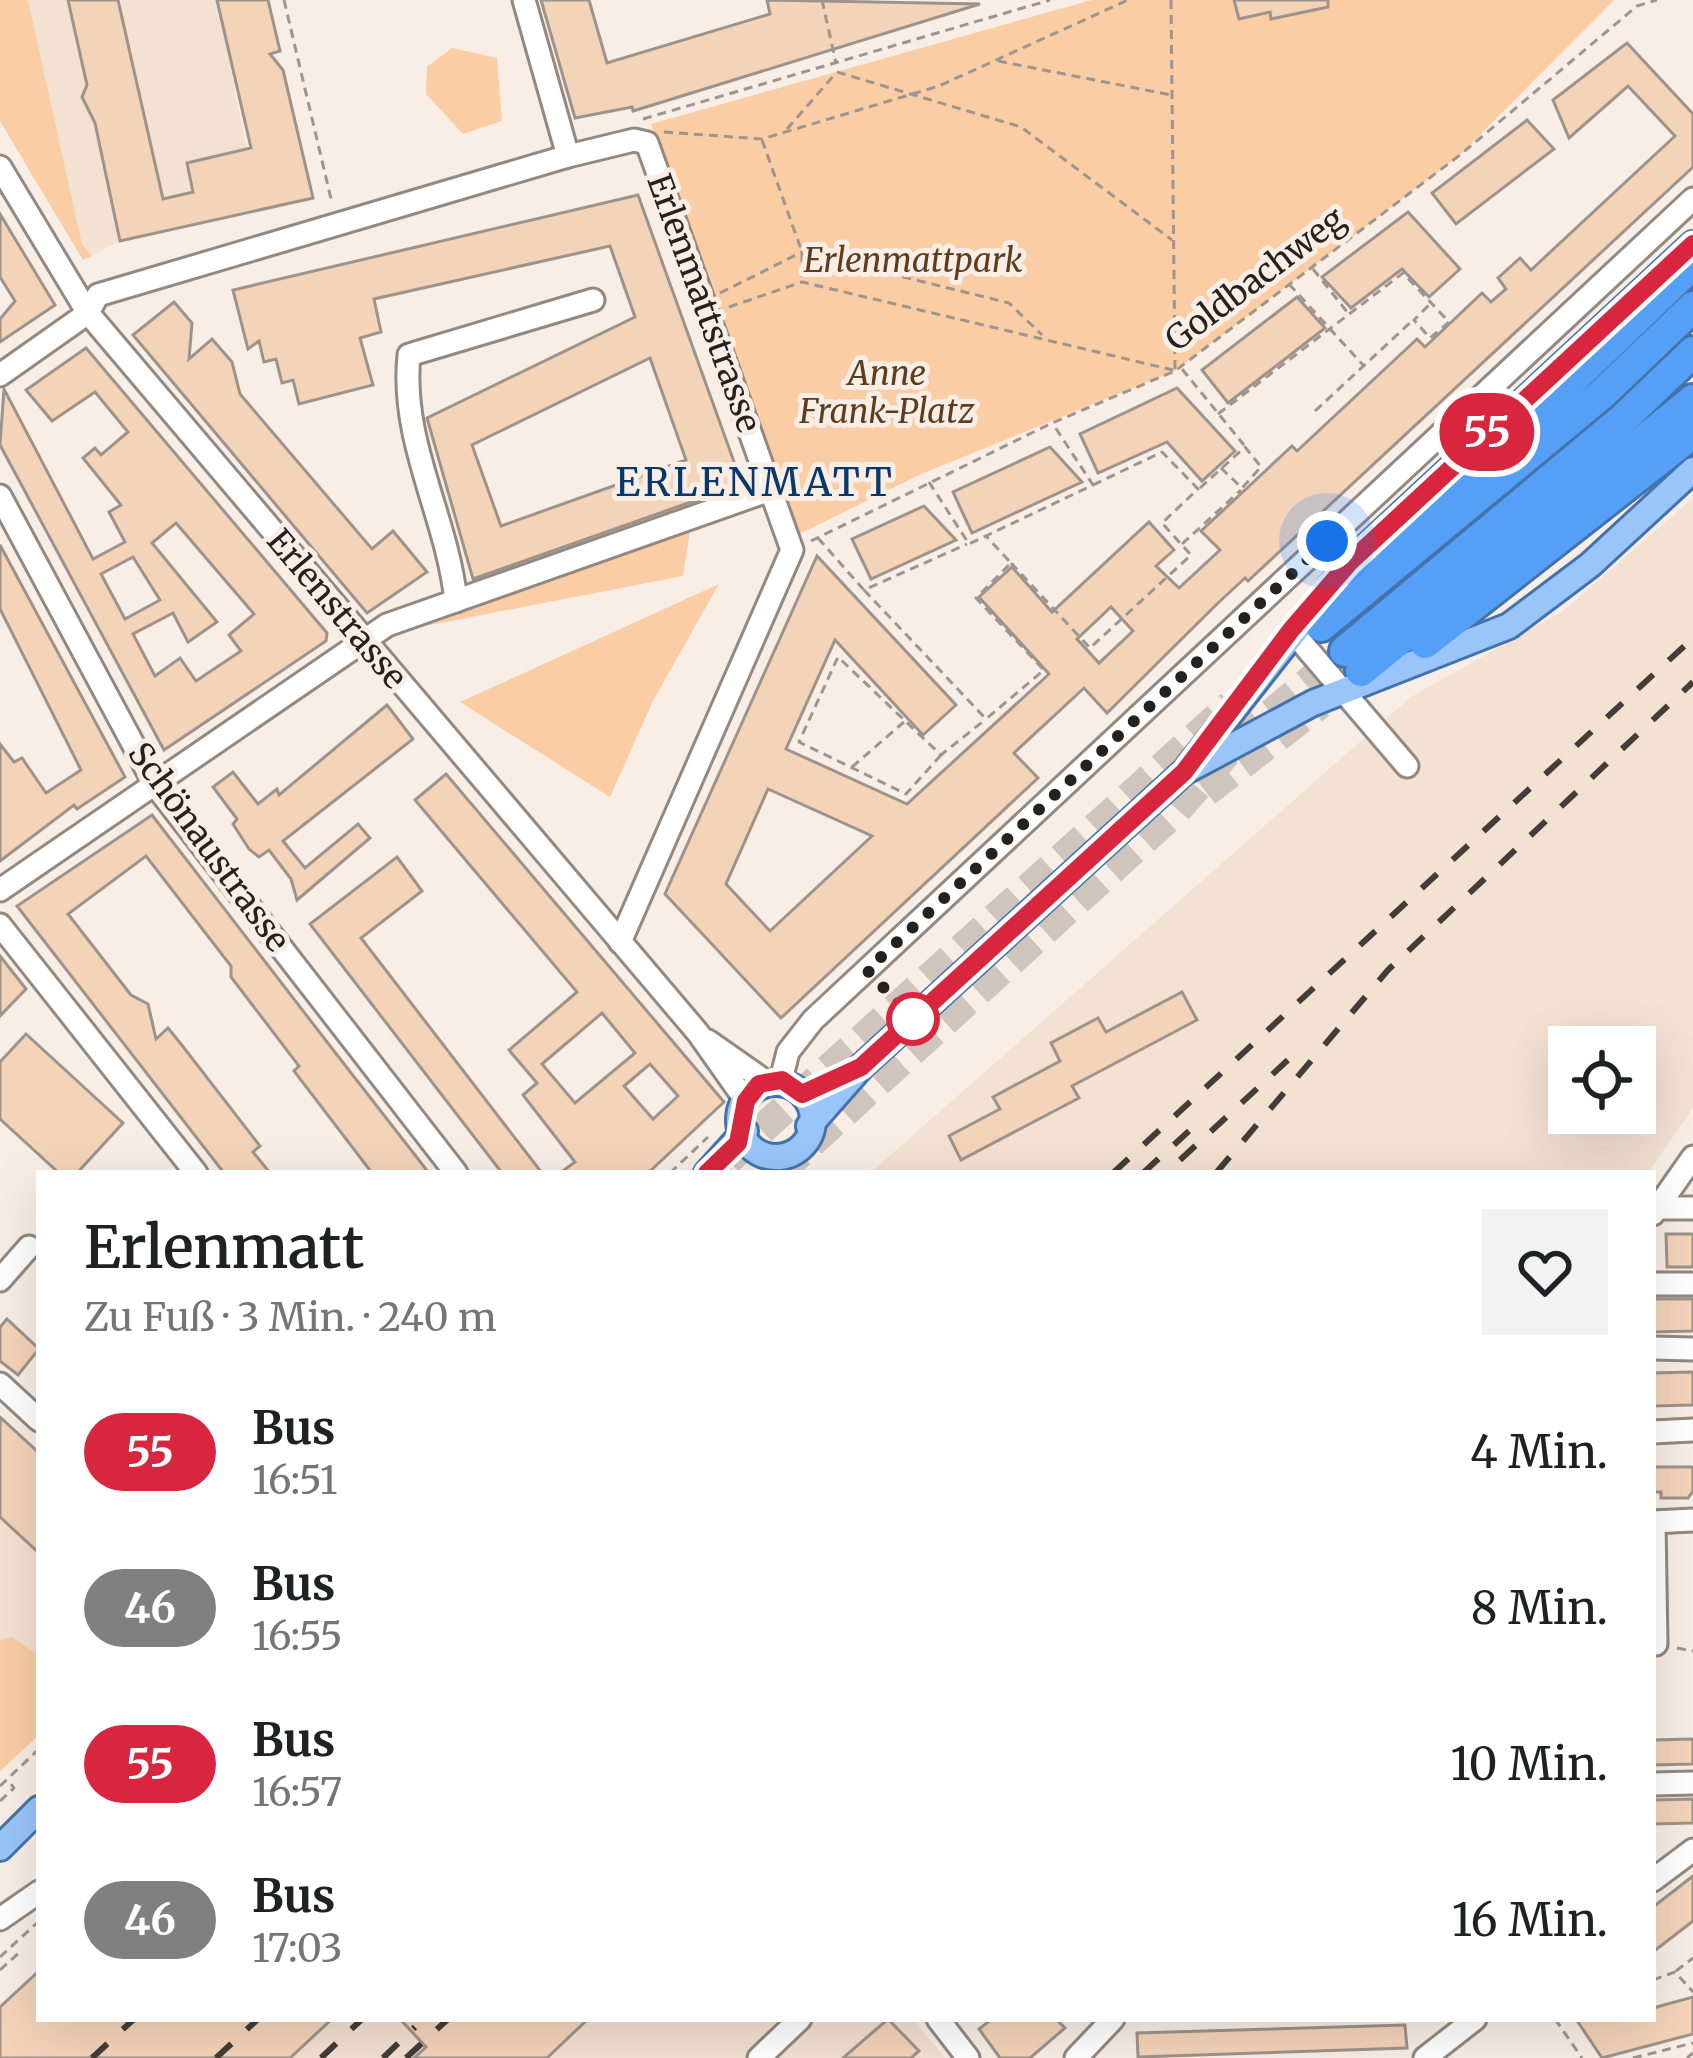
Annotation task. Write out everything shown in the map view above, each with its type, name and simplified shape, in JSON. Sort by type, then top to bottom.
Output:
[{"type":"highway","points":[[1362,592],[1370,558],[1557,397],[1693,264]]},
{"type":"highway","points":[[1306,628],[1362,592],[1602,394],[1693,308]]},
{"type":"highway","points":[[1355,669],[1693,352]]},
{"type":"highway","points":[[1355,669],[1686,416]]},
{"type":"main road","points":[[747,1170],[768,1159],[795,1154],[806,1142],[809,1126],[861,1067],[1184,772],[1306,628],[1374,538],[1693,244]]},
{"type":"main road","points":[[1184,772],[1355,669],[1466,646],[1534,610],[1693,470]]},
{"type":"main road","points":[[768,1159],[752,1147],[745,1131],[746,1101],[783,1085],[861,1067]]},
{"type":"main road","points":[[783,1085],[809,1126]]},
{"type":"main road","points":[[710,1170],[745,1131]]},
{"type":"main road","points":[[0,1848],[36,1812]]},
{"type":"street","points":[[524,0],[568,156]]},
{"type":"street","name":"Erlenmattstrasse","points":[[0,375],[88,314],[98,295],[634,140],[647,143],[792,550]]},
{"type":"street","name":"Erlenstrasse","points":[[0,167],[88,314],[698,1033],[746,1101]]},
{"type":"street","points":[[783,1085],[788,1052],[813,1019],[1693,199]]},
{"type":"street","points":[[456,601],[452,565],[408,424],[409,355],[593,300]]},
{"type":"street","points":[[0,890],[403,618],[770,490]]},
{"type":"street","name":"Schönaustrasse","points":[[0,496],[155,785],[454,1170]]},
{"type":"street","points":[[620,942],[792,550]]},
{"type":"street","points":[[1306,628],[1355,669],[1407,766]]},
{"type":"street","points":[[0,925],[194,1170]]},
{"type":"street","name":"Erlenstrasse","points":[[698,1033],[783,1085]]},
{"type":"street","points":[[1656,1210],[1693,1157]]},
{"type":"street","points":[[1656,1211],[1693,1208]]},
{"type":"street","points":[[0,1280],[29,1247]]},
{"type":"street","points":[[1656,1284],[1693,1284]]},
{"type":"street","points":[[1656,1348],[1693,1349]]},
{"type":"street","points":[[0,1384],[36,1417]]},
{"type":"street","points":[[1656,1432],[1693,1430]]},
{"type":"street","points":[[1656,1522],[1693,1520]]},
{"type":"street","points":[[1656,1784],[1693,1783]]},
{"type":"street","points":[[1656,1878],[1693,1850]]},
{"type":"street","points":[[0,1919],[36,1894]]},
{"type":"street","points":[[759,2058],[797,2022]]},
{"type":"street","points":[[940,2022],[968,2058]]},
{"type":"street","points":[[1076,2058],[1110,2022]]},
{"type":"street","points":[[1425,2058],[1471,2022]]},
{"type":"path","points":[[284,0],[337,224]]},
{"type":"path","points":[[785,132],[837,72],[822,0]]},
{"type":"path","points":[[644,130],[642,119],[1050,0]]},
{"type":"path","points":[[656,131],[762,139],[912,94],[1128,0]]},
{"type":"path","points":[[1045,338],[1010,303],[802,251],[716,295],[721,310],[802,282],[1174,371],[1171,0]]},
{"type":"path","points":[[1635,3],[1658,0]]},
{"type":"path","name":"Goldbachweg","points":[[792,550],[1052,423],[1174,371],[1460,155],[1635,3]]},
{"type":"path","points":[[996,61],[1172,96]]},
{"type":"path","points":[[837,72],[1021,127],[1172,240]]},
{"type":"path","points":[[762,139],[802,251],[802,282]]},
{"type":"path","points":[[1312,267],[1349,314]]},
{"type":"path","points":[[1218,414],[1403,273],[1449,322],[1431,339],[1414,320]]},
{"type":"path","points":[[1289,284],[1364,366]]},
{"type":"path","points":[[1315,412],[1431,303]]},
{"type":"path","points":[[1180,366],[1262,467],[1181,544]]},
{"type":"path","points":[[1052,423],[1093,485]]},
{"type":"path","points":[[986,536],[1090,649],[1190,555],[1162,523],[1245,446]]},
{"type":"path","points":[[865,590],[1162,452],[1198,489]]},
{"type":"path","points":[[1221,468],[1242,488]]},
{"type":"path","points":[[929,482],[969,544]]},
{"type":"path","points":[[817,538],[986,719]]},
{"type":"path","points":[[941,755],[838,657],[799,742],[906,794],[941,755],[1044,670],[976,598],[1011,563]]},
{"type":"path","points":[[852,768],[905,721]]},
{"type":"path","points":[[673,1170],[718,1127]]},
{"type":"path","points":[[0,1786],[36,1752]]},
{"type":"path","points":[[0,1802],[14,1787],[8,1779]]},
{"type":"path","points":[[0,1957],[36,1924]]},
{"type":"path","points":[[0,1970],[20,1952]]},
{"type":"path","points":[[1656,1979],[1693,1958]]},
{"type":"path","points":[[1675,1972],[1693,1992]]},
{"type":"path","points":[[1557,2022],[1582,2058]]},
{"type":"path","points":[[1633,2058],[1693,2043]]},
{"type":"path","points":[[1687,2058],[1693,2053]]},
{"type":"shaded area","points":[[0,0],[217,0],[259,210],[120,241],[83,260],[0,121]]},
{"type":"shaded area","points":[[1693,498],[1693,1108],[1650,1170],[873,1170],[1411,697],[1563,611]]},
{"type":"shaded area","points":[[0,1417],[36,1450],[36,1738],[0,1771]]},
{"type":"shaded area","points":[[123,2022],[915,2022],[945,2058],[84,2058]]},
{"type":"green space","points":[[0,0],[28,0],[82,244],[92,256],[83,260],[0,121]]},
{"type":"green space","name":"Erlenmattpark","points":[[1092,0],[1614,0],[1460,155],[1175,371],[921,474],[791,538],[651,124]]},
{"type":"green space","points":[[452,48],[497,58],[502,121],[463,134],[426,94],[427,67]]},
{"type":"green space","points":[[690,531],[683,576],[425,626]]},
{"type":"green space","points":[[719,584],[653,701],[610,797],[460,702]]},
{"type":"green space","points":[[12,1637],[36,1654],[36,1738],[0,1771],[0,1640]]},
{"type":"building","points":[[68,0],[118,0],[163,199],[193,192],[187,163],[251,148],[217,0],[268,0],[280,51],[270,54],[283,70],[313,198],[120,241],[95,123],[82,97],[87,85]]},
{"type":"building","points":[[541,0],[589,0],[607,63],[770,14],[767,0],[980,4],[633,111],[632,107],[575,118]]},
{"type":"building","points":[[1234,0],[1328,0],[1328,7],[1271,19],[1270,12],[1239,19]]},
{"type":"building","points":[[1627,43],[1693,114],[1693,167],[1248,581],[1245,578],[1218,603],[1107,713],[1084,688],[1014,753],[1038,778],[781,1018],[665,894],[817,556],[956,705],[923,735],[835,640],[786,749],[907,804],[1049,674],[979,597],[1012,567],[1052,612],[1149,522],[1174,550],[1156,566],[1179,588],[1220,550],[1201,531],[1292,446],[1297,451],[1417,339],[1425,347],[1482,293],[1491,302],[1506,289],[1498,278],[1520,258],[1531,270],[1675,136],[1628,86],[1569,138],[1553,100]],"holes":[[[1111,607],[1133,631],[1099,663],[1077,639]],[[768,789],[872,836],[770,931],[726,884]]]},
{"type":"building","points":[[1527,120],[1554,149],[1456,224],[1432,193]]},
{"type":"building","points":[[638,195],[742,484],[473,579],[427,418],[635,317],[610,246],[374,299],[381,332],[360,338],[373,385],[299,404],[293,380],[282,383],[276,359],[264,362],[259,341],[248,349],[233,290]],"holes":[[[650,358],[686,460],[501,526],[472,445]]]},
{"type":"building","points":[[1408,212],[1460,269],[1429,297],[1402,269],[1351,308],[1322,277]]},
{"type":"building","points":[[0,214],[55,305],[0,342],[0,319],[15,301],[0,277]]},
{"type":"building","points":[[1297,297],[1325,328],[1228,403],[1202,370]]},
{"type":"building","points":[[174,302],[192,323],[189,359],[212,339],[232,362],[240,394],[372,549],[393,531],[427,572],[367,613],[133,335]]},
{"type":"building","points":[[86,348],[327,633],[326,641],[164,750],[0,445],[4,389],[93,559],[125,542],[109,512],[121,505],[83,458],[95,448],[101,455],[128,432],[95,392],[52,421],[26,390]],"holes":[[[176,523],[254,614],[229,635],[241,651],[196,681],[180,658],[155,676],[133,634],[173,613],[188,642],[217,622],[152,543]],[[133,557],[160,600],[125,619],[101,574]]]},
{"type":"building","points":[[1177,388],[1235,451],[1202,481],[1167,442],[1098,473],[1080,434]]},
{"type":"building","points":[[1050,447],[1082,482],[972,533],[953,492]]},
{"type":"building","points":[[924,506],[956,540],[871,579],[852,539]]},
{"type":"building","points":[[0,545],[125,777],[77,809],[74,805],[0,861],[0,744],[14,762],[22,758],[46,793],[81,770],[0,609]]},
{"type":"building","points":[[387,705],[413,739],[283,841],[305,868],[358,824],[370,838],[297,900],[291,879],[269,850],[259,857],[249,849],[233,824],[237,819],[213,787],[233,772],[258,804],[277,789],[279,795]]},
{"type":"building","points":[[446,774],[724,1102],[651,1170],[564,1170],[575,1162],[523,1095],[537,1083],[509,1050],[577,992],[415,800]],"holes":[[[602,1013],[635,1053],[575,1103],[542,1064]],[[650,1064],[678,1096],[653,1119],[624,1086]]]},
{"type":"building","points":[[152,815],[427,1170],[370,1170],[294,1071],[299,1066],[231,977],[231,966],[146,856],[68,914],[131,995],[148,1004],[156,1039],[168,1028],[181,1044],[260,1146],[253,1152],[268,1170],[222,1170],[17,906]]},
{"type":"building","points":[[397,857],[422,891],[361,938],[540,1170],[500,1170],[310,924]]},
{"type":"building","points":[[0,956],[26,989],[0,1016]]},
{"type":"building","points":[[1182,992],[1197,1020],[1072,1086],[1079,1098],[961,1160],[949,1136],[1000,1109],[993,1097],[1060,1061],[1051,1043],[1098,1018],[1106,1032]]},
{"type":"building","points":[[26,1034],[123,1123],[80,1170],[56,1170],[0,1119],[0,1062]]},
{"type":"building","points":[[1666,1234],[1693,1234],[1693,1267],[1667,1267]]},
{"type":"building","points":[[1656,1299],[1693,1299],[1693,1331],[1656,1332]]},
{"type":"building","points":[[7,1319],[36,1346],[18,1375],[0,1361],[0,1327]]},
{"type":"building","points":[[1693,1372],[1693,1405],[1656,1406],[1656,1373]]},
{"type":"building","points":[[0,1417],[36,1450],[36,1550],[0,1517]]},
{"type":"building","points":[[1656,1467],[1693,1467],[1693,1491],[1688,1498],[1661,1498],[1661,1492],[1656,1492]]},
{"type":"building","points":[[1693,1739],[1693,1764],[1656,1765],[1656,1740]]},
{"type":"building","points":[[1693,1799],[1693,1823],[1656,1824],[1656,1800]]},
{"type":"building","points":[[1693,1876],[1693,1921],[1656,1950],[1656,1905]]},
{"type":"building","points":[[36,1974],[36,2022],[329,2022],[290,2058],[0,2058],[0,2007]]},
{"type":"building","points":[[1693,1997],[1693,2034],[1602,2058],[1578,2022],[1656,2022],[1656,2007]]},
{"type":"building","points":[[403,2022],[585,2022],[547,2058],[414,2058],[426,2047]]},
{"type":"building","points":[[885,2022],[891,2022],[919,2051],[911,2058],[843,2058]]},
{"type":"building","points":[[988,2022],[1059,2022],[1065,2028],[1030,2058],[1000,2058],[979,2029]]},
{"type":"building","points":[[1405,2025],[1407,2048],[1138,2057],[1137,2033]]},
{"type":"tunnel","points":[[781,1170],[1176,811],[1230,749],[1345,651]]},
{"type":"tunnel","points":[[1206,792],[1320,704]]},
{"type":"tunnel","points":[[728,1160],[1231,705]]},
{"type":"railway","points":[[1116,1170],[1693,638]]},
{"type":"railway","points":[[1219,1170],[1388,970],[1693,682]]},
{"type":"railway","points":[[1180,1160],[1303,1046]]},
{"type":"railway","points":[[1146,1170],[1189,1131]]},
{"type":"railway","points":[[92,2058],[131,2022]]},
{"type":"railway","points":[[216,2058],[255,2022]]},
{"type":"railway","points":[[321,2058],[359,2022]]},
{"type":"railway","points":[[406,2058],[445,2022]]},
{"type":"railway","points":[[383,2058],[415,2027]]},
{"type":"bus line","name":"55","points":[[710,1170],[745,1131],[746,1101],[759,1084],[782,1080],[802,1094],[861,1067],[1184,772],[1291,630],[1349,563],[1693,244]]},
{"type":"district","name":"ERLENMATT","points":[[755,482]]},
{"type":"route","points":[[913,1019],[867,970],[1327,541]]},
{"type":"park label","name":"Anne Frank-Platz","points":[[887,392]]}]
